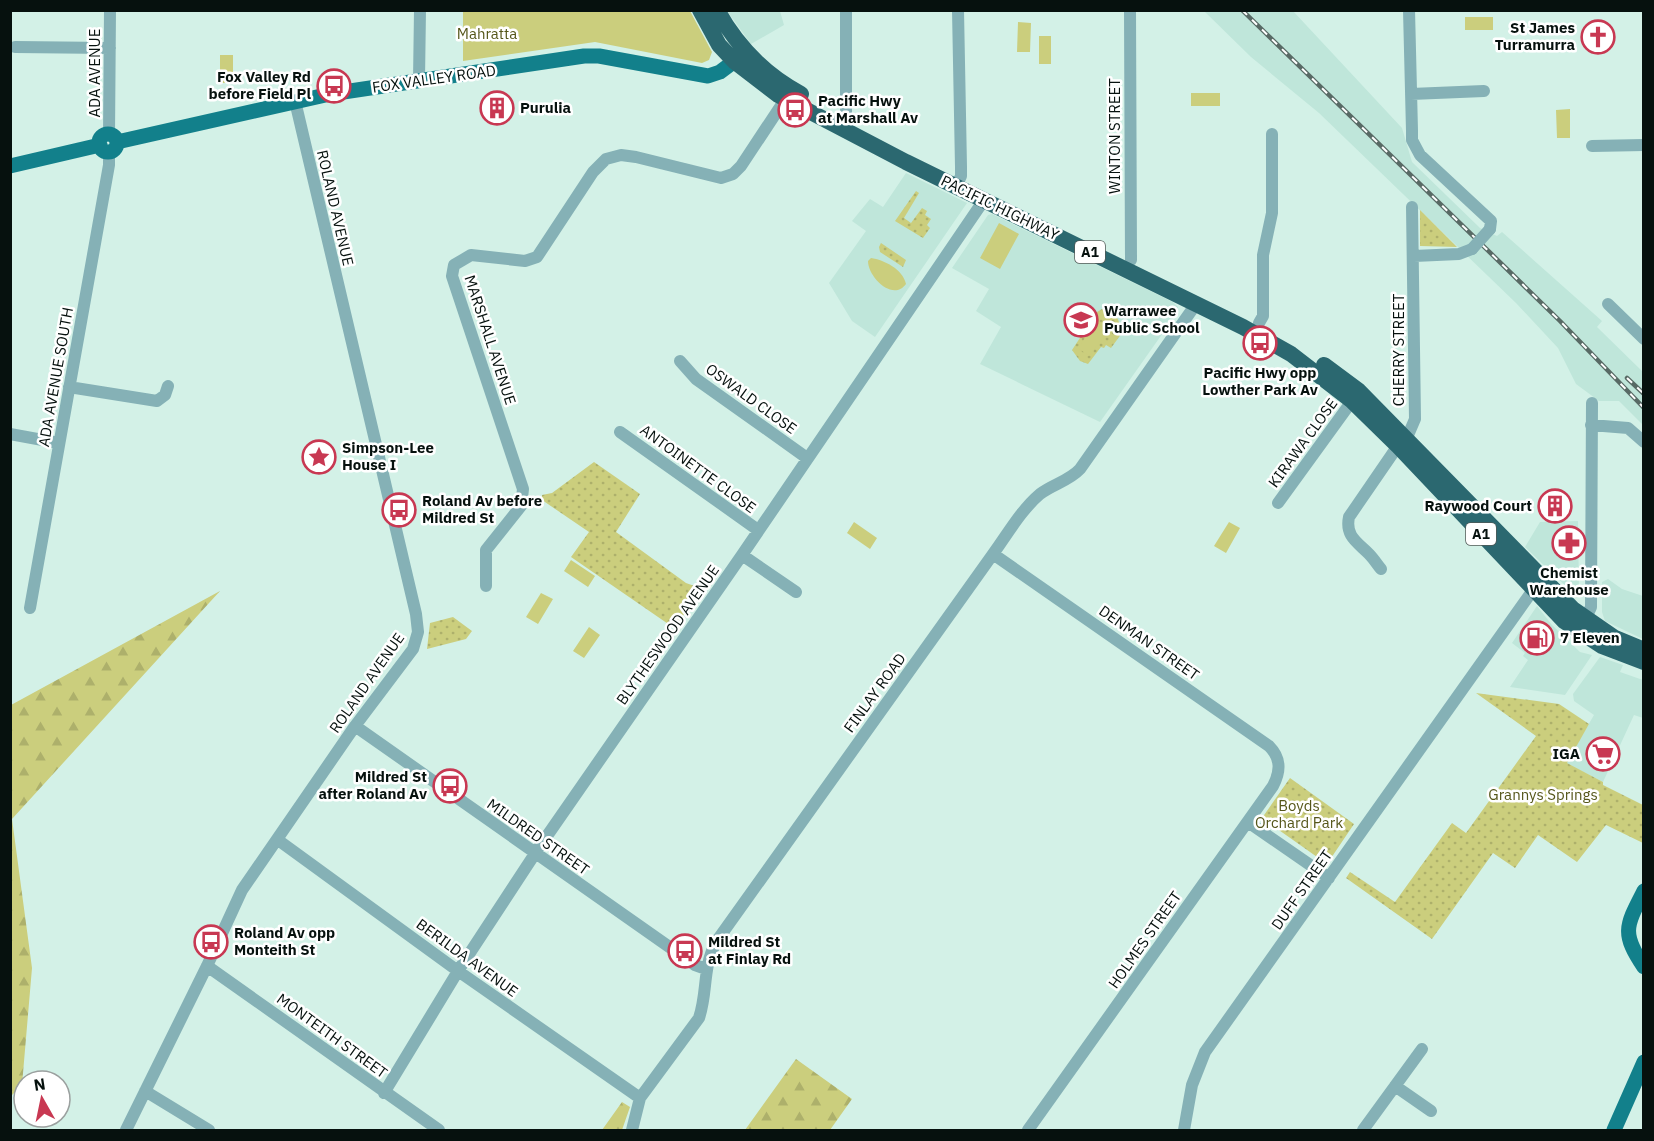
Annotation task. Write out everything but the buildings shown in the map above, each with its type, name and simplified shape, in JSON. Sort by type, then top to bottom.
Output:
[{"type":"highway","name":"PACIFIC HIGHWAY","points":[[700,10],[719,45],[791,89],[959,182],[984,200],[1243,327],[1291,354],[1402,441],[1573,609],[1582,626],[1612,650],[1644,662]]},
{"type":"highway","name":"PACIFIC HIGHWAY","points":[[717,10],[740,57],[760,82],[786,98],[959,182],[1131,260],[1259,323],[1302,348],[1359,391],[1533,590],[1564,621],[1644,650]]},
{"type":"main road","name":"FOX VALLEY ROAD","points":[[10,166],[295,101],[584,56],[600,56],[704,76],[720,72],[740,57]]},
{"type":"main road","points":[[1644,891],[1630,919],[1628,930],[1632,949],[1644,967]]},
{"type":"main road","points":[[1614,1131],[1644,1062]]},
{"type":"street","name":"ADA AVENUE","points":[[108,144],[110,10]]},
{"type":"street","points":[[419,81],[420,10]]},
{"type":"street","points":[[846,10],[846,120]]},
{"type":"street","points":[[958,10],[959,182]]},
{"type":"street","name":"WINTON STREET","points":[[1130,10],[1131,260]]},
{"type":"street","points":[[1409,10],[1412,131],[1415,147],[1420,155],[1491,221],[1490,229],[1472,249],[1459,254],[1414,256]]},
{"type":"street","points":[[15,47],[110,48]]},
{"type":"street","points":[[1411,94],[1484,92]]},
{"type":"street","name":"MARSHALL AVENUE","points":[[486,586],[486,550],[520,506],[523,489],[452,276],[454,265],[471,255],[525,261],[537,257],[593,172],[606,159],[621,155],[721,178],[733,174],[741,166],[786,98]]},
{"type":"street","name":"ROLAND AVENUE","points":[[126,1131],[242,890],[356,726],[413,649],[417,638],[418,623],[295,101]]},
{"type":"street","points":[[1259,323],[1263,316],[1263,255],[1272,213],[1272,134]]},
{"type":"street","name":"ADA AVENUE SOUTH","points":[[30,608],[109,165],[108,144]]},
{"type":"street","points":[[1592,146],[1644,145]]},
{"type":"street","name":"BLYTHESWOOD AVENUE","points":[[384,1093],[458,971],[535,853],[984,200]]},
{"type":"street","name":"CHERRY STREET","points":[[1381,569],[1350,536],[1347,524],[1415,419],[1412,207]]},
{"type":"street","name":"FINLAY ROAD","points":[[632,1131],[640,1098],[699,1018],[703,1005],[706,969],[716,942],[993,554],[1034,500],[1043,492],[1074,476],[1080,469],[1196,304]]},
{"type":"street","points":[[1608,304],[1644,339]]},
{"type":"street","name":"OSWALD CLOSE","points":[[680,361],[696,379],[807,458]]},
{"type":"street","points":[[69,387],[157,400],[165,395],[168,386]]},
{"type":"street","name":"KIRAWA CLOSE","points":[[1278,503],[1352,401]]},
{"type":"street","points":[[1582,626],[1591,607],[1592,403]]},
{"type":"street","points":[[1591,425],[1628,428],[1644,442]]},
{"type":"street","name":"ANTOINETTE CLOSE","points":[[620,432],[758,530]]},
{"type":"street","points":[[10,434],[59,443]]},
{"type":"street","name":"DENMAN STREET","points":[[993,554],[1269,746],[1279,764]]},
{"type":"street","points":[[742,555],[796,592]]},
{"type":"street","name":"DUFF STREET","points":[[1184,1131],[1192,1085],[1205,1052],[1533,590]]},
{"type":"street","name":"MILDRED STREET","points":[[356,726],[695,965],[706,969]]},
{"type":"street","name":"HOLMES STREET","points":[[1028,1131],[1273,786],[1279,764]]},
{"type":"street","points":[[1248,822],[1329,878]]},
{"type":"street","name":"BERILDA AVENUE","points":[[278,840],[458,971],[640,1098]]},
{"type":"street","name":"MONTEITH STREET","points":[[207,966],[439,1131]]},
{"type":"street","points":[[1363,1131],[1422,1049]]},
{"type":"street","points":[[1395,1086],[1431,1111]]},
{"type":"street","points":[[145,1091],[208,1131]]},
{"type":"shaded area","points":[[727,11],[780,11],[784,25],[751,44]]},
{"type":"shaded area","points":[[1204,11],[1293,11],[1402,128],[1412,162],[1480,228],[1497,236],[1502,232],[1602,321],[1597,327],[1643,372],[1643,425],[1619,401],[1599,401],[1576,384],[1558,348],[1516,303],[1319,113],[1251,57]]},
{"type":"shaded area","points":[[906,173],[967,203],[875,337],[852,321],[829,283],[866,231],[852,221],[870,199],[883,207]]},
{"type":"shaded area","name":"Warrawee Public School","points":[[992,214],[1173,302],[1178,307],[1177,313],[1100,422],[980,364],[1001,327],[976,311],[989,289],[952,268],[988,215]]},
{"type":"shaded area","points":[[1578,521],[1579,593],[1575,595],[1525,547],[1540,522]]},
{"type":"shaded area","points":[[1608,579],[1622,589],[1643,596],[1643,639],[1605,621],[1602,612],[1602,582]]},
{"type":"shaded area","points":[[1537,606],[1552,625],[1580,652],[1592,655],[1565,695],[1510,687],[1528,660],[1523,656],[1525,653],[1512,643]]},
{"type":"shaded area","points":[[1600,657],[1623,665],[1620,672],[1643,680],[1643,718],[1634,715],[1603,782],[1566,763],[1594,715],[1574,701],[1573,694]]},
{"type":"green space","name":"Mahratta","points":[[463,11],[690,11],[712,52],[709,60],[702,63],[595,42],[463,61]]},
{"type":"green space","points":[[1465,17],[1493,17],[1493,30],[1465,30]]},
{"type":"green space","points":[[1018,22],[1031,23],[1030,52],[1017,52]]},
{"type":"green space","points":[[1039,36],[1051,36],[1051,64],[1039,64]]},
{"type":"green space","points":[[220,55],[233,55],[233,83],[220,83]]},
{"type":"green space","points":[[1191,93],[1220,93],[1220,106],[1191,106]]},
{"type":"green space","points":[[1570,109],[1570,138],[1557,138],[1556,110]]},
{"type":"green space","points":[[916,191],[919,193],[904,218],[911,223],[922,208],[927,211],[925,215],[931,219],[927,225],[930,228],[923,238],[895,221]]},
{"type":"green space","points":[[1420,210],[1457,247],[1420,246]]},
{"type":"green space","points":[[999,223],[1019,234],[1000,269],[980,258]]},
{"type":"green space","points":[[881,243],[906,260],[903,267],[880,252]]},
{"type":"green space","points":[[871,258],[892,266],[901,274],[906,284],[901,289],[895,290],[882,285],[869,267],[868,261]]},
{"type":"green space","points":[[1102,309],[1118,319],[1122,333],[1111,348],[1106,345],[1104,348],[1101,347],[1088,364],[1080,361],[1072,350],[1097,312]]},
{"type":"green space","points":[[1096,322],[1108,331],[1089,356],[1078,348]]},
{"type":"green space","points":[[594,462],[640,494],[616,532],[686,583],[703,589],[674,628],[571,557],[589,532],[542,500],[542,495],[552,493]]},
{"type":"green space","points":[[854,522],[877,538],[870,549],[847,533]]},
{"type":"green space","points":[[1229,522],[1240,528],[1226,553],[1214,546]]},
{"type":"green space","points":[[571,560],[595,576],[588,587],[564,571]]},
{"type":"green space","points":[[220,591],[12,819],[32,968],[23,1069],[12,1069],[11,1096],[11,705]]},
{"type":"green space","points":[[541,593],[553,599],[538,624],[526,617]]},
{"type":"green space","points":[[453,617],[472,631],[466,639],[427,649],[430,623]]},
{"type":"green space","points":[[589,627],[600,635],[584,658],[573,651]]},
{"type":"green space","name":"Grannys Springs","points":[[1476,693],[1559,704],[1589,724],[1567,763],[1603,782],[1603,785],[1643,805],[1643,843],[1606,825],[1577,862],[1538,835],[1515,868],[1493,853],[1432,939],[1346,878],[1350,872],[1395,902],[1452,823],[1466,833],[1536,736]]},
{"type":"green space","name":"Boyds Orchard Park","points":[[1290,778],[1354,824],[1327,864],[1262,818]]},
{"type":"green space","points":[[796,1059],[852,1099],[830,1130],[745,1130]]},
{"type":"green space","points":[[622,1102],[630,1107],[622,1130],[602,1130]]},
{"type":"railway","points":[[1242,10],[1560,321],[1644,408]]},
{"type":"railway","points":[[1627,378],[1644,394]]},
{"type":"place","name":"St James Turramurra","points":[[1598,37]]},
{"type":"place","name":"Fox Valley Rd before Field Pl","points":[[334,86]]},
{"type":"place","name":"Purulia","points":[[497,108]]},
{"type":"place","name":"Pacific Hwy at Marshall Av","points":[[795,110]]},
{"type":"place","name":"Warrawee Public School","points":[[1081,320]]},
{"type":"place","name":"Pacific Hwy opp Lowther Park Av","points":[[1260,343]]},
{"type":"place","name":"Simpson-Lee House I","points":[[319,457]]},
{"type":"place","name":"Raywood Court","points":[[1555,506]]},
{"type":"place","name":"Roland Av before Mildred St","points":[[399,510]]},
{"type":"place","name":"Chemist Warehouse","points":[[1569,543]]},
{"type":"place","name":"7 Eleven","points":[[1537,638]]},
{"type":"place","name":"IGA","points":[[1603,754]]},
{"type":"place","name":"Mildred St after Roland Av","points":[[450,786]]},
{"type":"place","name":"Roland Av opp Monteith St","points":[[211,942]]},
{"type":"place","name":"Mildred St at Finlay Rd","points":[[685,951]]}]
